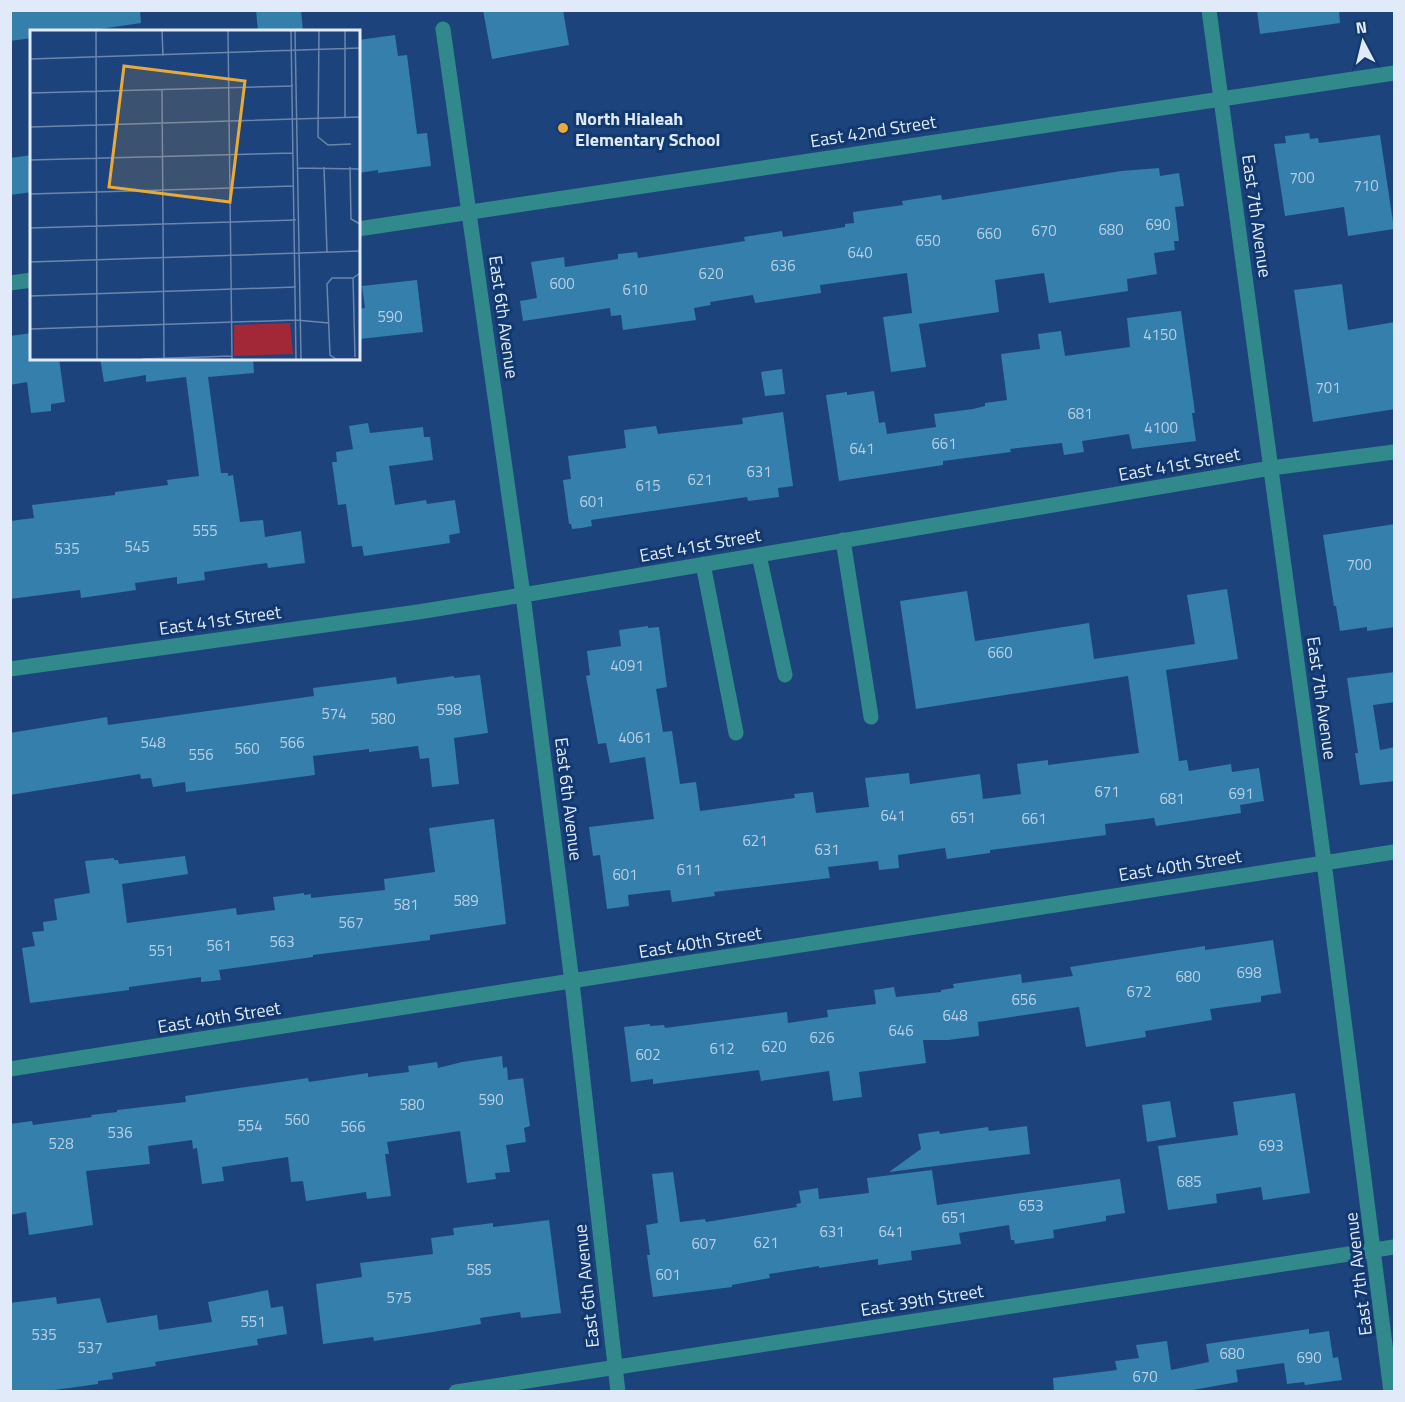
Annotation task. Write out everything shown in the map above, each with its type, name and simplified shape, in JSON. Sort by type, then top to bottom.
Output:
[{"type":"street","name":"East 7th Avenue","points":[[1209,10],[1324,862],[1375,1251],[1391,1392]]},
{"type":"street","name":"East 6th Avenue","points":[[442,29],[523,595],[572,982],[618,1392]]},
{"type":"street","name":"East 42nd Street","points":[[360,229],[1395,73]]},
{"type":"street","points":[[10,283],[30,280]]},
{"type":"street","name":"East 41st Street","points":[[10,669],[523,595],[1271,468],[1395,452]]},
{"type":"street","points":[[843,540],[872,717]]},
{"type":"street","points":[[759,555],[784,675]]},
{"type":"street","points":[[703,564],[736,733]]},
{"type":"street","name":"East 40th Street","points":[[10,1069],[1395,852]]},
{"type":"street","name":"East 39th Street","points":[[456,1392],[1395,1248]]},
{"type":"building","points":[[10,10],[140,10],[141,23],[94,30],[30,30],[30,38],[10,41]]},
{"type":"building","points":[[256,10],[301,10],[303,30],[258,30]]},
{"type":"building","points":[[483,10],[563,10],[569,45],[492,59]]},
{"type":"building","points":[[1257,10],[1339,10],[1340,23],[1260,34]]},
{"type":"building","points":[[395,35],[398,56],[407,55],[417,134],[427,133],[431,166],[378,173],[378,170],[360,173],[360,40]]},
{"type":"building","points":[[1309,133],[1310,139],[1318,138],[1319,143],[1380,135],[1394,229],[1348,236],[1344,207],[1285,216],[1274,144],[1286,143],[1285,136]]},
{"type":"building","points":[[30,155],[30,192],[10,195],[10,158]]},
{"type":"building","points":[[1159,168],[1160,176],[1179,173],[1184,206],[1175,207],[1179,241],[1174,241],[1175,250],[1154,253],[1157,274],[1127,279],[1128,291],[1049,303],[1044,273],[995,280],[999,312],[919,324],[926,367],[891,372],[883,317],[912,313],[907,273],[820,285],[821,293],[755,303],[753,295],[710,302],[711,305],[694,308],[696,320],[623,330],[621,315],[611,316],[610,308],[523,321],[520,301],[537,298],[531,262],[564,257],[565,267],[618,259],[618,254],[637,252],[638,258],[745,241],[744,237],[782,231],[783,237],[845,227],[845,224],[854,223],[853,212],[903,205],[902,201],[941,195],[942,200],[1121,171]]},
{"type":"building","points":[[417,280],[423,332],[360,339],[360,309],[365,308],[362,286]]},
{"type":"building","points":[[1342,284],[1348,330],[1395,322],[1395,409],[1313,422],[1294,290]]},
{"type":"building","points":[[1181,311],[1195,413],[1192,413],[1196,441],[1132,449],[1129,434],[1082,441],[1084,452],[1064,455],[1062,443],[1010,449],[1011,452],[943,461],[943,465],[839,481],[826,395],[874,391],[879,423],[885,422],[887,434],[936,427],[934,414],[973,409],[985,406],[985,403],[1007,400],[1001,354],[1040,349],[1038,334],[1061,331],[1065,356],[1130,347],[1127,318]]},
{"type":"building","points":[[30,333],[30,360],[59,360],[65,402],[51,404],[51,411],[31,413],[27,382],[10,385],[10,336]]},
{"type":"building","points":[[100,360],[253,360],[254,373],[208,377],[221,473],[228,473],[228,476],[233,475],[240,522],[263,520],[265,537],[301,531],[305,563],[268,568],[267,563],[204,572],[205,580],[177,584],[177,577],[135,583],[136,590],[81,598],[80,590],[10,599],[10,521],[34,518],[32,505],[115,495],[115,492],[168,485],[167,480],[199,476],[186,377],[146,382],[146,375],[104,382]]},
{"type":"building","points":[[782,369],[785,394],[765,396],[761,372]]},
{"type":"building","points":[[783,412],[793,486],[778,488],[779,497],[748,501],[747,497],[591,520],[592,526],[582,528],[572,529],[569,524],[563,480],[571,479],[568,456],[626,448],[624,430],[656,426],[658,434],[743,424],[742,418]]},
{"type":"building","points":[[368,423],[370,433],[423,427],[424,437],[430,437],[433,460],[389,466],[395,505],[426,500],[427,504],[455,500],[460,533],[449,535],[450,543],[364,556],[362,546],[352,547],[346,504],[338,505],[332,462],[337,462],[336,452],[353,449],[349,426]]},
{"type":"building","points":[[1395,524],[1395,627],[1367,631],[1367,627],[1340,631],[1323,535]]},
{"type":"building","points":[[1227,589],[1238,659],[1166,670],[1179,761],[1187,760],[1189,771],[1231,764],[1232,772],[1259,768],[1264,801],[1240,805],[1241,813],[1156,826],[1154,818],[1105,824],[1106,835],[990,850],[990,853],[947,859],[945,848],[898,855],[899,868],[879,870],[878,861],[828,867],[830,878],[714,892],[715,896],[672,902],[670,890],[628,895],[629,906],[607,909],[600,855],[593,856],[589,827],[654,819],[645,757],[610,763],[606,743],[598,744],[586,676],[590,675],[587,651],[621,646],[619,630],[648,626],[648,628],[659,627],[667,687],[656,689],[663,732],[672,731],[680,784],[696,782],[700,811],[795,798],[794,794],[813,792],[816,813],[869,807],[865,778],[909,773],[910,784],[980,774],[983,799],[1021,794],[1017,764],[1048,760],[1048,765],[1139,753],[1128,676],[916,709],[900,601],[967,591],[975,641],[1089,623],[1094,659],[1195,644],[1187,595]]},
{"type":"building","points":[[1395,672],[1395,702],[1373,705],[1380,750],[1395,747],[1395,781],[1360,785],[1355,753],[1358,753],[1347,678]]},
{"type":"building","points":[[480,675],[488,733],[454,738],[459,784],[432,787],[429,758],[420,759],[418,746],[313,756],[315,775],[186,792],[185,782],[153,787],[151,778],[141,779],[140,774],[10,795],[10,733],[107,717],[108,725],[314,696],[313,688],[396,677],[397,684],[454,676],[454,678]]},
{"type":"building","points":[[494,819],[506,924],[430,935],[430,940],[219,970],[221,980],[201,982],[201,977],[129,987],[129,990],[30,1003],[22,948],[35,946],[32,932],[44,931],[43,922],[57,920],[54,899],[90,893],[85,861],[114,858],[119,864],[185,856],[188,874],[122,884],[127,923],[236,908],[237,915],[275,910],[273,897],[304,893],[304,895],[311,894],[311,898],[385,890],[384,879],[435,872],[429,828]]},
{"type":"building","points":[[1273,940],[1281,993],[1261,996],[1261,1002],[1210,1009],[1212,1020],[1145,1031],[1146,1037],[1086,1047],[1079,1007],[978,1022],[979,1036],[923,1040],[926,1063],[859,1072],[862,1097],[833,1101],[829,1071],[761,1081],[759,1070],[653,1084],[653,1079],[631,1082],[624,1027],[650,1024],[650,1026],[664,1025],[665,1028],[787,1012],[788,1023],[828,1017],[827,1010],[876,1004],[874,990],[894,987],[896,997],[941,992],[941,990],[954,988],[953,984],[1021,974],[1022,983],[1073,976],[1070,967],[1205,946],[1205,950]]},
{"type":"building","points":[[502,1056],[503,1068],[507,1067],[508,1080],[523,1078],[530,1126],[524,1128],[526,1142],[506,1145],[510,1172],[495,1173],[496,1179],[467,1183],[460,1131],[387,1142],[389,1154],[385,1154],[391,1196],[367,1199],[366,1192],[306,1201],[303,1181],[291,1182],[288,1157],[222,1167],[224,1181],[202,1184],[197,1148],[193,1149],[192,1140],[148,1146],[150,1164],[86,1171],[93,1225],[29,1235],[26,1212],[10,1215],[10,1124],[32,1121],[33,1125],[92,1117],[91,1115],[117,1112],[117,1110],[186,1102],[185,1096],[308,1078],[309,1082],[368,1073],[368,1077],[409,1072],[408,1066],[437,1062],[438,1068]]},
{"type":"building","points":[[1295,1093],[1310,1193],[1263,1200],[1261,1187],[1216,1194],[1217,1203],[1168,1210],[1158,1146],[1238,1135],[1233,1102]]},
{"type":"building","points":[[1170,1101],[1176,1137],[1147,1142],[1142,1105]]},
{"type":"building","points":[[1027,1126],[1030,1154],[889,1172],[921,1149],[918,1134],[939,1131],[940,1134],[988,1127],[989,1131]]},
{"type":"building","points":[[932,1170],[937,1205],[1120,1179],[1125,1213],[1106,1216],[1106,1221],[1053,1230],[1054,1238],[1015,1244],[1014,1240],[1011,1240],[1009,1225],[959,1233],[961,1244],[911,1251],[912,1260],[878,1265],[878,1259],[819,1268],[819,1266],[769,1274],[770,1278],[732,1285],[732,1287],[653,1297],[647,1255],[650,1255],[646,1225],[658,1223],[652,1174],[673,1172],[680,1222],[705,1219],[706,1222],[797,1207],[796,1204],[801,1203],[799,1191],[818,1188],[819,1199],[869,1193],[867,1178]]},
{"type":"building","points":[[549,1220],[561,1313],[521,1318],[520,1312],[480,1318],[481,1324],[433,1332],[374,1341],[373,1337],[323,1344],[316,1284],[362,1277],[360,1263],[433,1254],[431,1238],[454,1235],[453,1228],[493,1223],[493,1227]]},
{"type":"building","points":[[268,1290],[271,1308],[283,1306],[287,1334],[257,1339],[258,1345],[155,1362],[156,1366],[112,1373],[113,1379],[98,1381],[98,1384],[40,1392],[10,1392],[10,1303],[56,1297],[57,1304],[100,1298],[107,1323],[157,1315],[159,1330],[212,1322],[208,1302]]},
{"type":"building","points":[[1309,1329],[1309,1334],[1329,1331],[1333,1358],[1338,1357],[1342,1380],[1305,1385],[1304,1382],[1287,1384],[1284,1363],[1236,1370],[1238,1382],[1181,1392],[1054,1392],[1053,1378],[1117,1370],[1115,1361],[1139,1358],[1136,1345],[1167,1341],[1171,1370],[1209,1362],[1206,1344]]},
{"type":"place","name":"North Hialeah Elementary School","points":[[563,128]]}]
